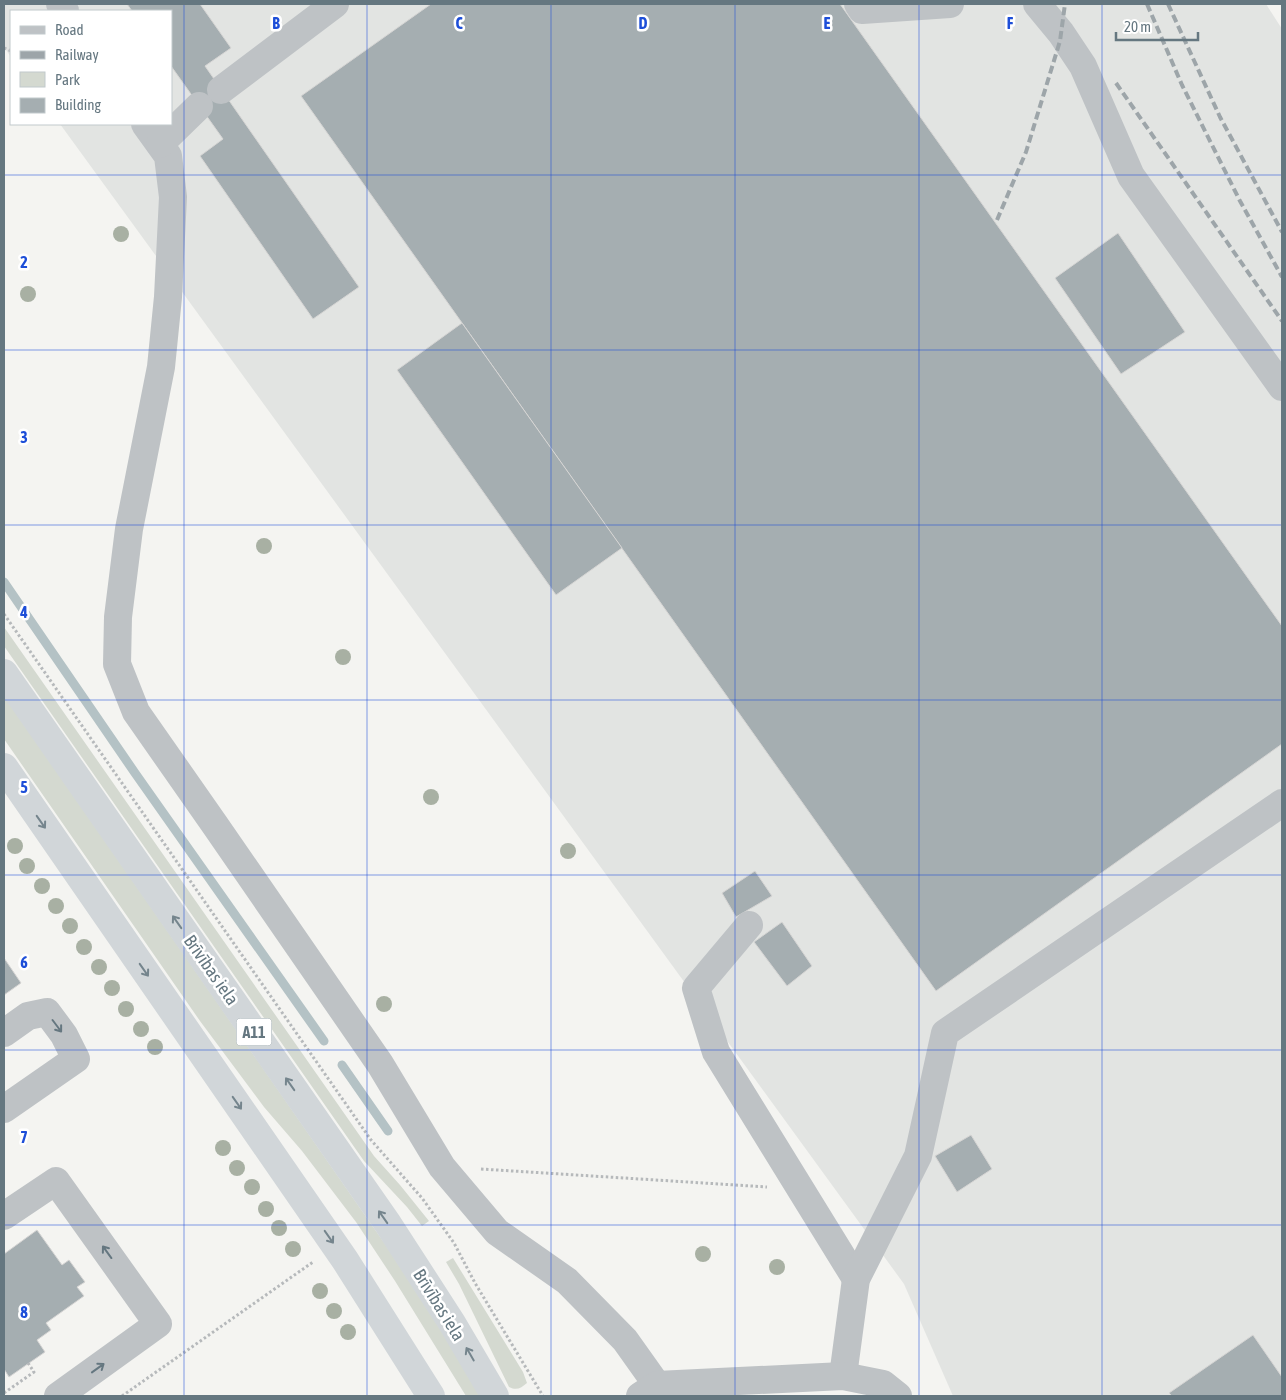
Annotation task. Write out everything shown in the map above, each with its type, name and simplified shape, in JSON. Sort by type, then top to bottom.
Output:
[{"type":"highway","name":"Brīvības iela","points":[[4,673],[388,1224],[452,1323],[495,1396]]},
{"type":"highway","points":[[4,767],[345,1260],[431,1396]]},
{"type":"street","points":[[221,90],[335,4]]},
{"type":"street","points":[[858,4],[862,10],[950,4]]},
{"type":"street","points":[[1037,4],[1061,33],[1082,66],[1131,176],[1282,387]]},
{"type":"street","points":[[172,122],[199,106]]},
{"type":"street","points":[[167,125],[152,134],[168,156],[173,197],[168,297],[161,368],[129,529],[118,617],[117,664],[136,712],[380,1064],[442,1167],[497,1232],[567,1281],[625,1340],[649,1391],[843,1376],[883,1384],[898,1396]]},
{"type":"street","points":[[843,1376],[856,1279],[918,1156],[945,1033],[1282,803]]},
{"type":"street","points":[[749,925],[696,988],[716,1052],[856,1279]]},
{"type":"street","points":[[4,1033],[28,1016],[47,1012],[64,1035],[76,1059],[4,1109]]},
{"type":"street","points":[[4,1216],[56,1182],[158,1324],[58,1396]]},
{"type":"path","points":[[4,614],[371,1140],[422,1198],[454,1243],[543,1396]]},
{"type":"path","points":[[442,1167],[800,1189]]},
{"type":"path","points":[[122,1396],[313,1262]]},
{"type":"path","points":[[4,1393],[34,1372],[28,1363]]},
{"type":"shaded area","points":[[4,4],[1266,4],[1282,29],[1282,1396],[953,1396],[904,1284],[61,125],[172,125],[172,10],[10,10],[10,56],[4,47]]},
{"type":"green space","points":[[4,627],[374,1156],[429,1221],[422,1226],[364,1161],[4,646]]},
{"type":"green space","points":[[4,696],[385,1244],[451,1346],[480,1396],[466,1396],[356,1222],[302,1151],[264,1107],[200,1021],[4,739]]},
{"type":"green space","points":[[453,1258],[523,1372],[527,1383],[521,1388],[514,1389],[509,1387],[459,1284],[446,1262]]},
{"type":"building","points":[[127,4],[200,4],[231,48],[205,66],[359,287],[313,319],[200,156],[223,139],[172,67],[172,10],[131,10]]},
{"type":"building","points":[[431,4],[840,4],[1282,626],[1282,744],[936,991],[301,96]]},
{"type":"building","points":[[1118,233],[1185,332],[1121,374],[1055,278]]},
{"type":"building","points":[[462,323],[622,548],[556,595],[397,370]]},
{"type":"building","points":[[755,871],[772,896],[736,917],[722,893]]},
{"type":"building","points":[[782,922],[812,966],[787,986],[754,942]]},
{"type":"building","points":[[4,958],[21,983],[4,995]]},
{"type":"building","points":[[971,1135],[992,1169],[957,1192],[935,1156]]},
{"type":"building","points":[[37,1230],[62,1265],[69,1260],[85,1282],[77,1287],[84,1296],[46,1323],[51,1330],[37,1340],[45,1352],[9,1377],[4,1369],[4,1254]]},
{"type":"building","points":[[1253,1335],[1282,1377],[1282,1396],[1172,1396],[1169,1393]]},
{"type":"waterway","points":[[4,582],[135,773],[324,1041]]},
{"type":"waterway","points":[[342,1065],[388,1131]]},
{"type":"railway","points":[[997,220],[1026,152],[1060,41],[1065,4]]},
{"type":"railway","points":[[1147,4],[1182,85],[1240,201],[1282,277]]},
{"type":"railway","points":[[1168,4],[1220,117],[1282,232]]},
{"type":"railway","points":[[1116,83],[1282,321]]}]
